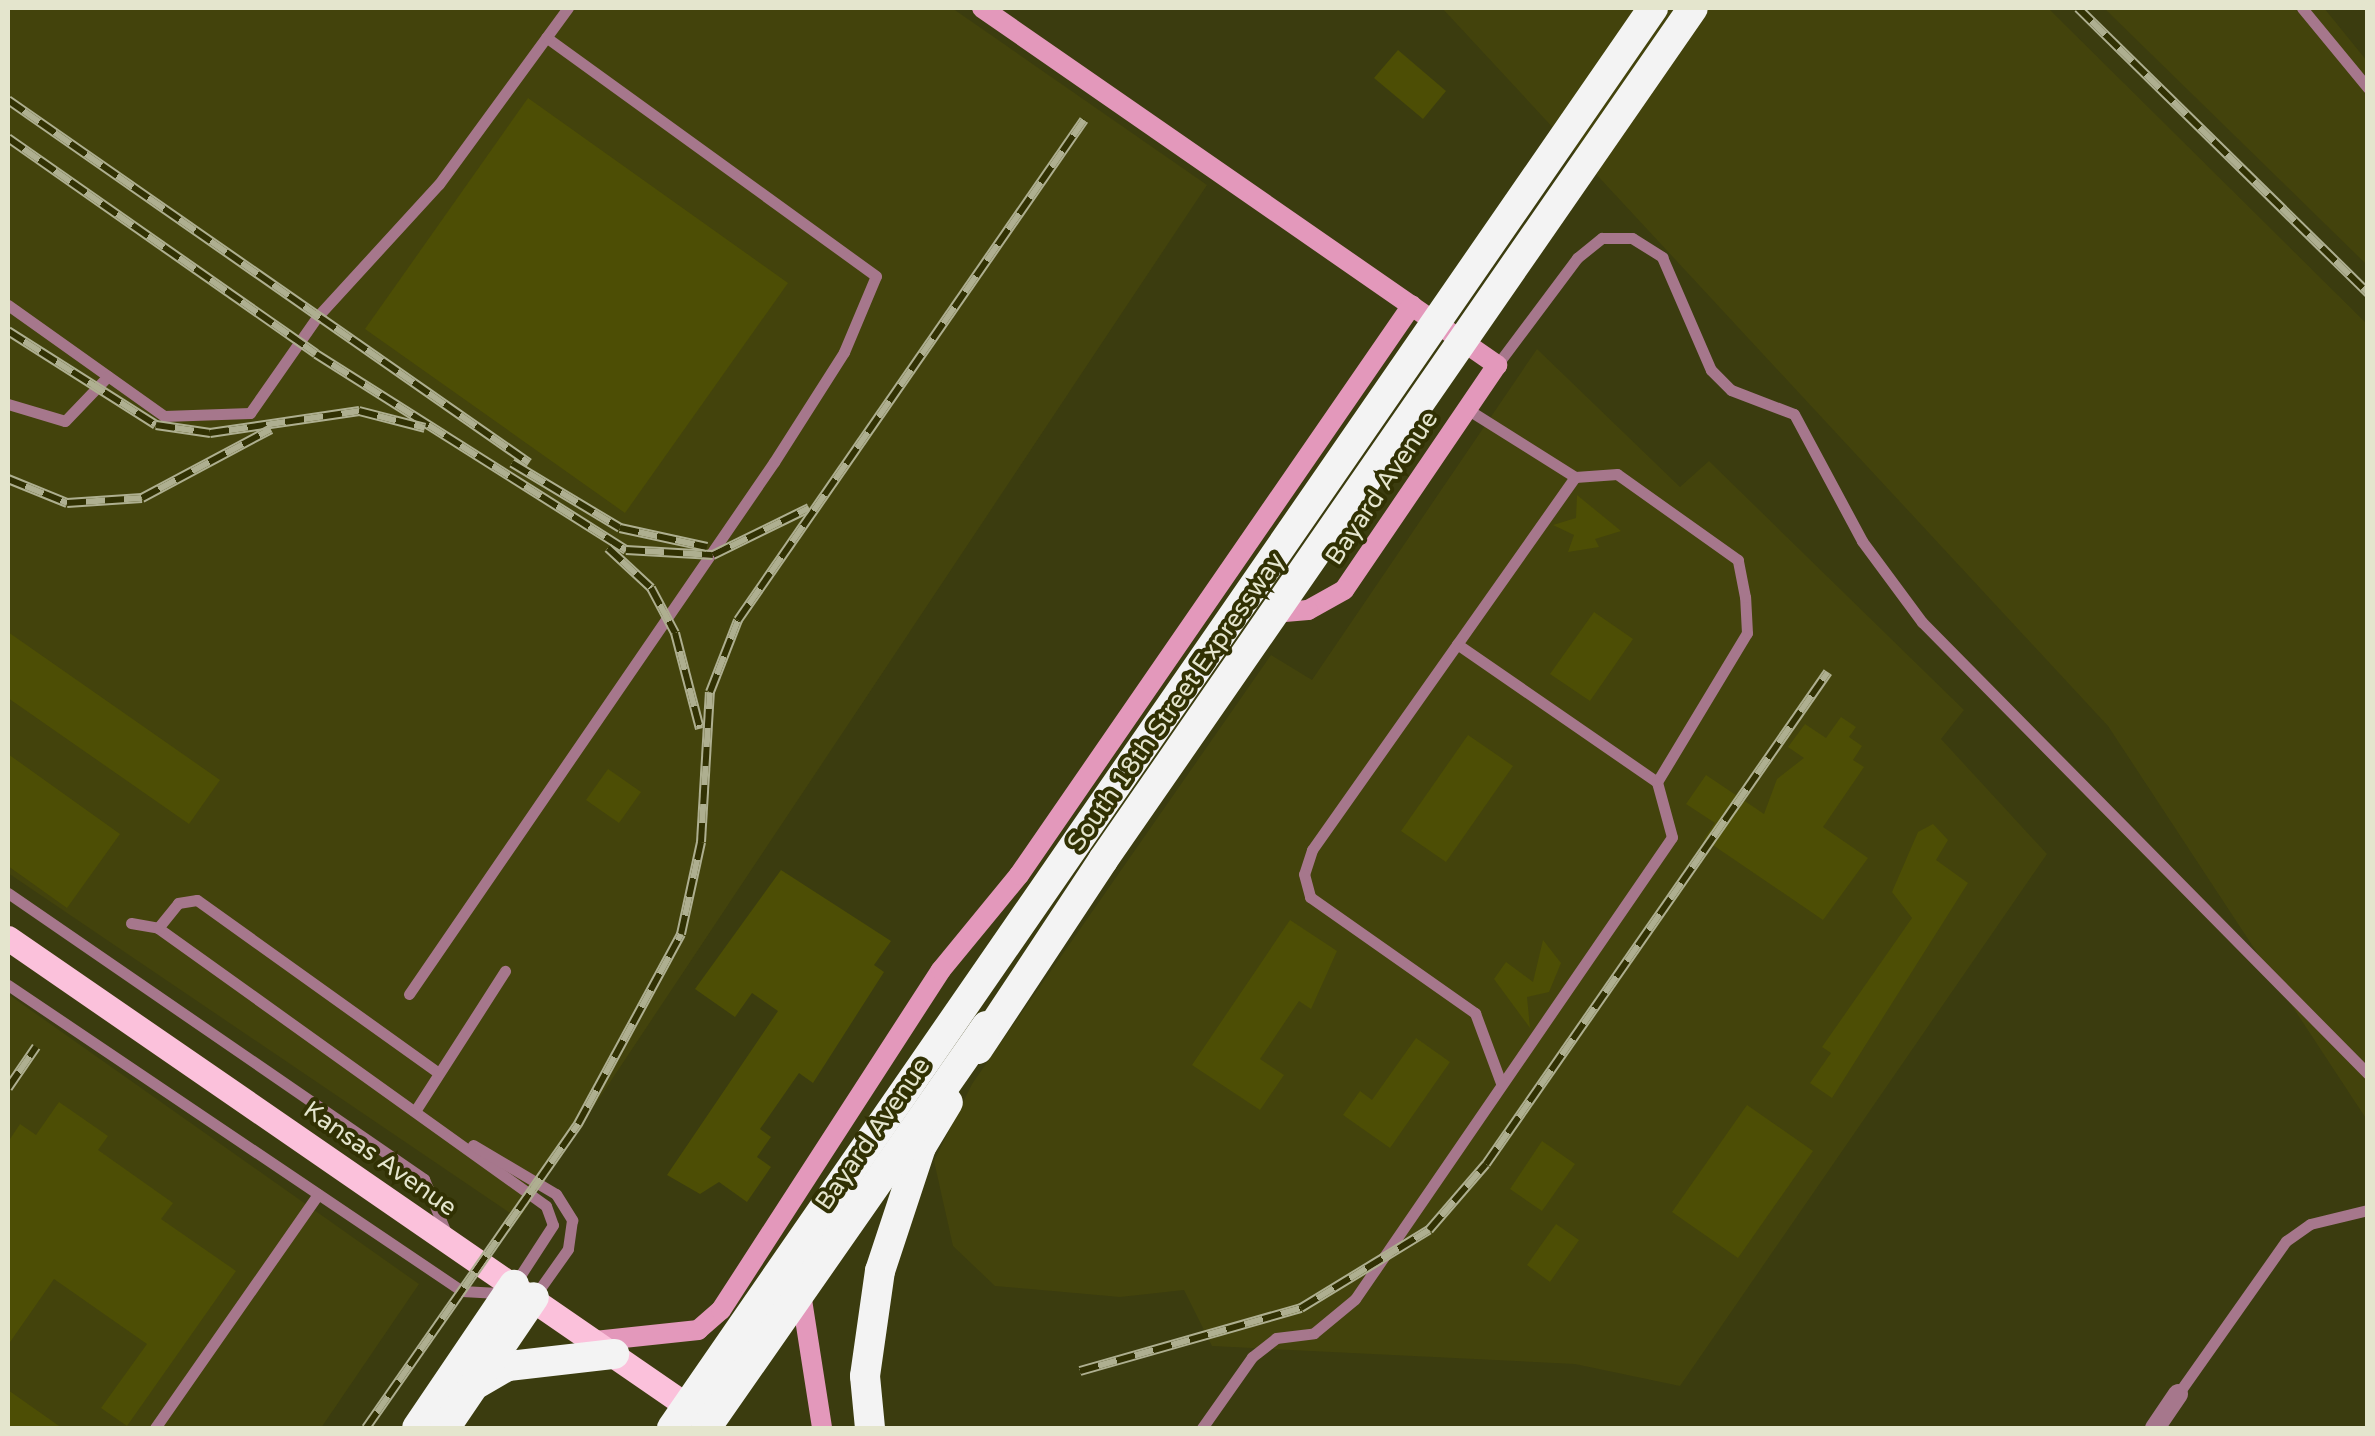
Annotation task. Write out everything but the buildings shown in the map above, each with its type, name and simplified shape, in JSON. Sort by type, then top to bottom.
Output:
[{"type":"highway","name":"South 18th Street Expressway","points":[[672,1428],[1653,8]]},
{"type":"highway","name":"South 18th Street Expressway","points":[[706,1428],[1694,8]]},
{"type":"highway","points":[[870,1428],[869,1336],[921,1147],[986,1026]]},
{"type":"highway","points":[[445,1428],[476,1384],[524,1291]]},
{"type":"highway","points":[[416,1428],[524,1291]]},
{"type":"highway","points":[[476,1384],[508,1366],[605,1348]]},
{"type":"main road","name":"Kansas Avenue","points":[[8,938],[718,1428]]},
{"type":"street","points":[[982,8],[1496,364]]},
{"type":"street","points":[[605,1348],[698,1330],[720,1310],[942,970],[1020,875],[1412,305]]},
{"type":"street","name":"Bayard Avenue","points":[[822,1428],[799,1282],[1271,612],[1308,610],[1344,590],[1496,364]]},
{"type":"street","points":[[2155,1428],[2178,1394]]},
{"type":"lane","points":[[8,305],[164,416],[250,412],[317,317],[439,184],[568,8]]},
{"type":"lane","points":[[2302,8],[2368,88]]},
{"type":"lane","points":[[409,994],[774,462],[844,352],[876,276],[546,38]]},
{"type":"lane","points":[[1496,364],[1602,238],[1632,238],[1662,258],[1711,370],[1731,390],[1794,414],[1862,540],[1922,622],[2368,1074]]},
{"type":"lane","points":[[8,404],[65,421],[108,376]]},
{"type":"lane","points":[[1466,409],[1575,476],[1617,474],[1738,560],[1747,632],[1657,782]]},
{"type":"lane","points":[[1501,1083],[1475,1013],[1310,897],[1304,874],[1575,476]]},
{"type":"lane","points":[[1202,1428],[1252,1357],[1276,1338],[1314,1333],[1355,1298],[1672,837],[1657,782],[1457,644]]},
{"type":"lane","points":[[8,893],[424,1179],[452,1246]]},
{"type":"lane","points":[[158,928],[178,903],[197,900],[439,1073]]},
{"type":"lane","points":[[132,923],[158,928],[469,1144],[552,1216],[524,1291]]},
{"type":"lane","points":[[417,1108],[505,971]]},
{"type":"lane","points":[[8,984],[462,1291],[490,1297],[524,1291],[568,1250],[566,1206],[496,1152],[469,1144]]},
{"type":"lane","points":[[155,1428],[318,1194]]},
{"type":"lane","points":[[2178,1394],[2286,1242],[2368,1210]]},
{"type":"shaded area","points":[[8,8],[952,8],[1207,185],[519,1219],[8,873]]},
{"type":"shaded area","points":[[1442,8],[2048,8],[2367,324],[2367,1120],[2108,726]]},
{"type":"shaded area","points":[[2104,8],[2324,8],[2367,61],[2367,265]]},
{"type":"shaded area","points":[[1537,349],[1680,487],[1709,461],[1964,710],[1941,739],[2047,854],[1680,1386],[1575,1364],[1212,1346],[1184,1290],[1120,1297],[995,1286],[953,1246],[934,1161],[972,1084],[1271,655],[1312,680]]},
{"type":"shaded area","points":[[8,994],[419,1284],[321,1428],[8,1428]]},
{"type":"railway","points":[[2078,8],[2368,293]]},
{"type":"railway","points":[[8,100],[529,463]]},
{"type":"railway","points":[[366,1428],[578,1124],[681,934],[701,842],[710,692],[738,620],[1084,120]]},
{"type":"railway","points":[[8,138],[316,354],[626,550],[713,555],[809,508]]},
{"type":"railway","points":[[8,331],[156,425],[210,433],[359,411],[425,428]]},
{"type":"railway","points":[[8,479],[67,503],[142,498],[271,429]]},
{"type":"railway","points":[[512,463],[620,528],[707,547]]},
{"type":"railway","points":[[608,548],[651,588],[675,633],[700,729]]},
{"type":"railway","points":[[1080,1371],[1301,1308],[1429,1230],[1486,1164],[1828,672]]},
{"type":"railway","points":[[8,1088],[36,1047]]}]
